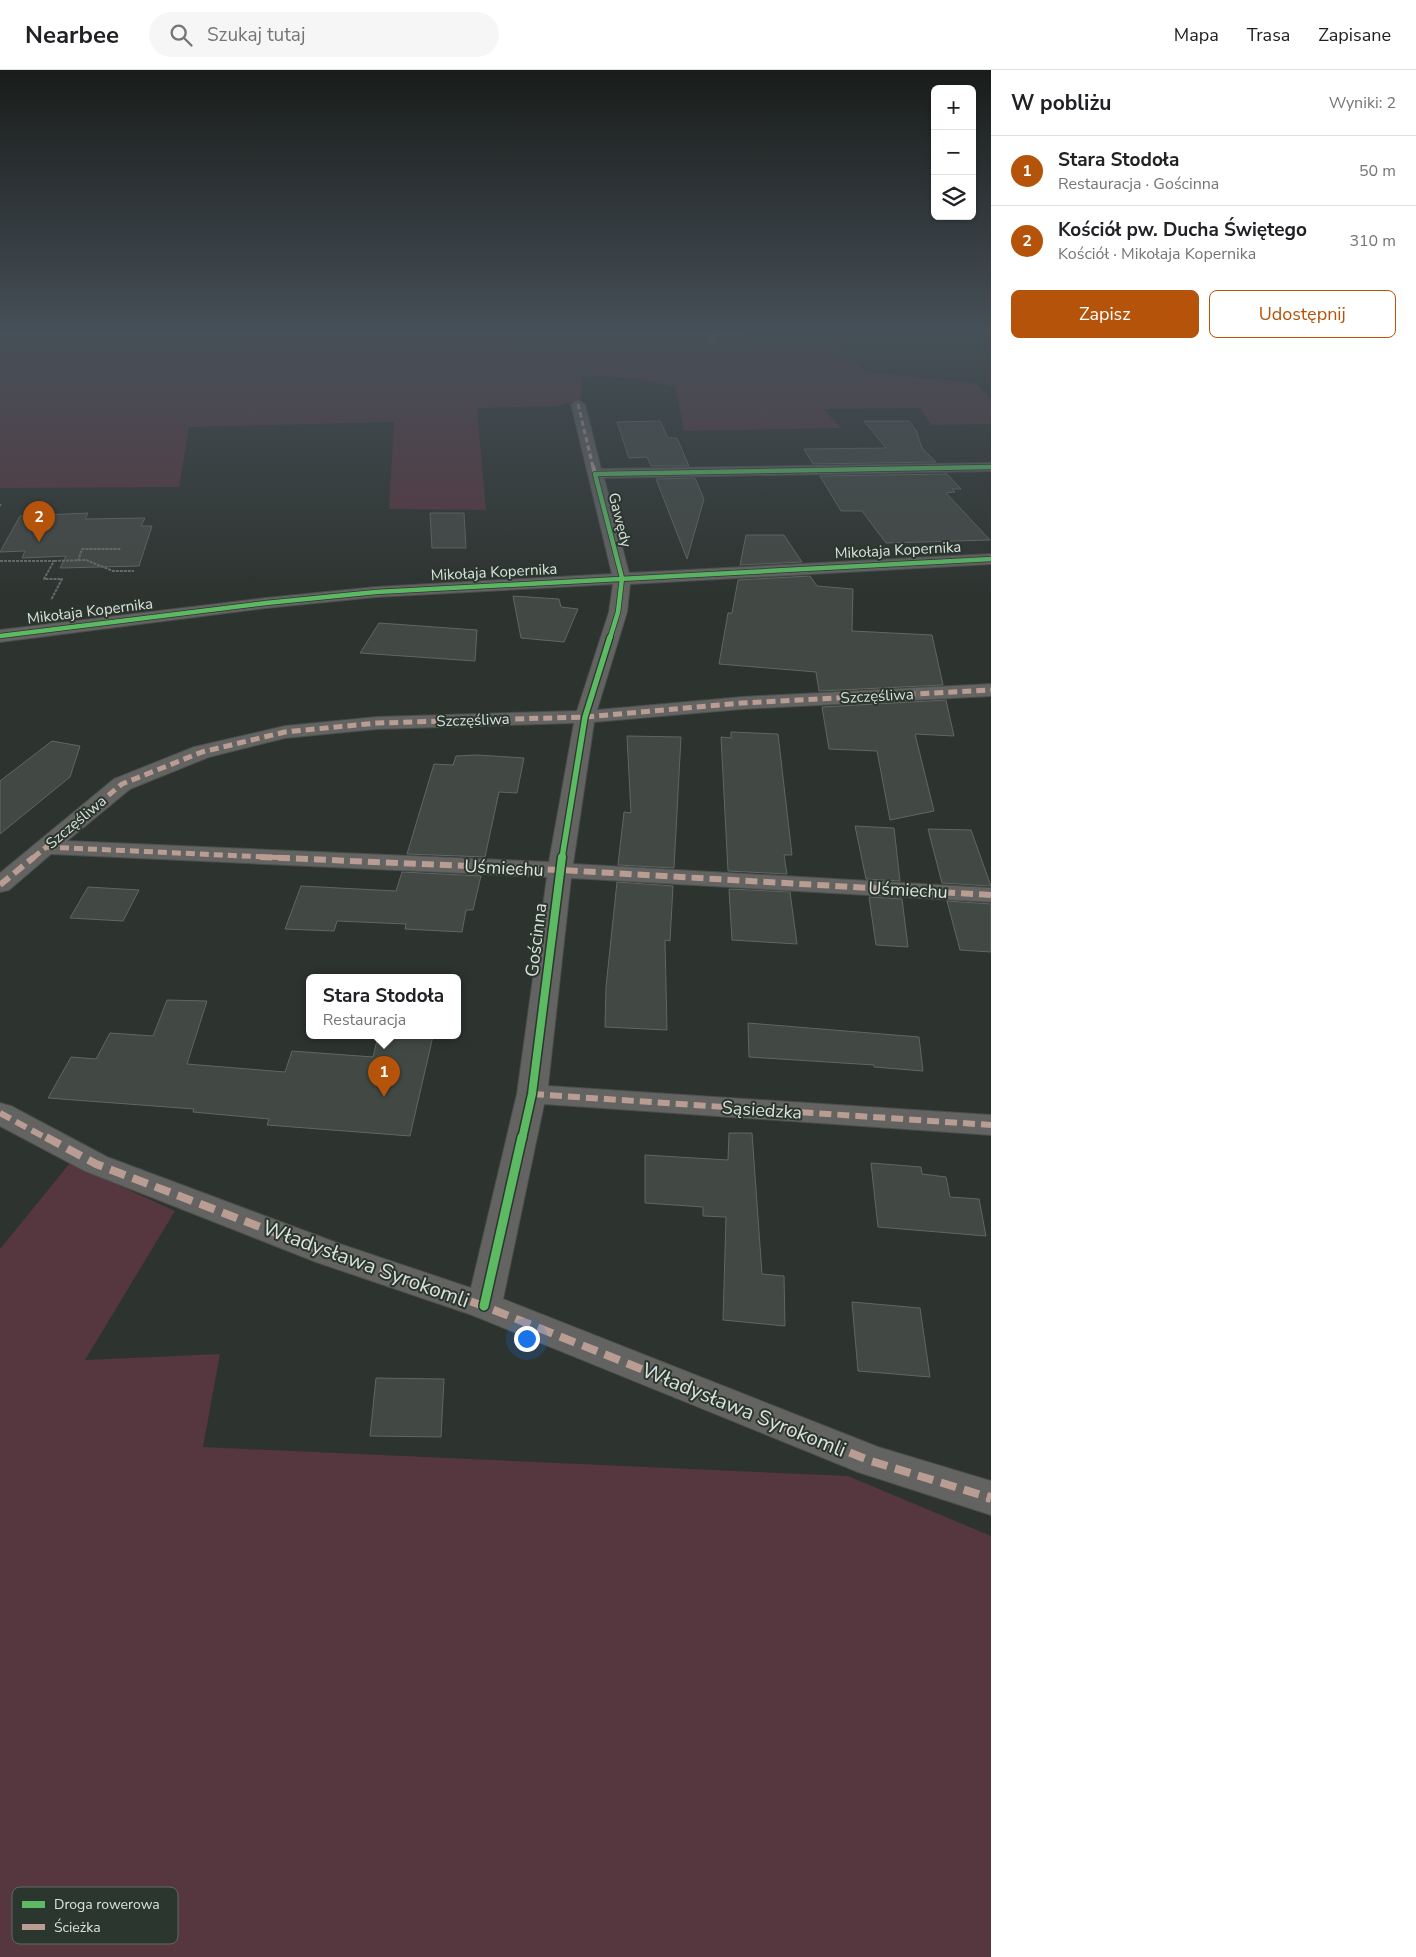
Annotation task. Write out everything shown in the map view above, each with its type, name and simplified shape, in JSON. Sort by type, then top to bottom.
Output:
[{"type":"street","points":[[582,420],[595,474]]},
{"type":"street","name":"Gawędy","points":[[622,578],[595,474],[991,467]]},
{"type":"street","name":"Mikołaja Kopernika","points":[[0,636],[322,597],[622,578],[991,560]]},
{"type":"street","name":"Gościnna","points":[[484,1306],[532,1094],[560,870],[585,717],[618,612],[622,578]]},
{"type":"street","name":"Szczęśliwa","points":[[0,885],[122,784],[202,752],[276,734],[377,723],[585,717],[742,703],[991,690]]},
{"type":"street","name":"Uśmiechu","points":[[46,847],[560,870],[991,895]]},
{"type":"street","name":"Sąsiedzka","points":[[532,1094],[991,1126]]},
{"type":"street","name":"Władysława Syrokomli","points":[[0,1113],[96,1164],[328,1253],[484,1306],[871,1461],[991,1498]]},
{"type":"path","points":[[78,561],[82,550],[122,549]]},
{"type":"path","points":[[31,561],[33,557]]},
{"type":"path","points":[[0,561],[86,560],[113,571],[134,571]]},
{"type":"path","points":[[49,604],[62,579],[44,580],[54,561]]},
{"type":"shaded area","points":[[0,420],[478,420],[486,510],[389,509],[394,422],[189,427],[179,487],[0,488]]},
{"type":"shaded area","points":[[682,420],[833,420],[841,428],[684,431]]},
{"type":"shaded area","points":[[928,420],[991,420],[991,424],[931,425]]},
{"type":"shaded area","points":[[70,1163],[175,1211],[85,1360],[220,1354],[203,1447],[848,1476],[991,1536],[991,1957],[0,1957],[0,1249]]},
{"type":"building","points":[[660,421],[668,438],[677,438],[689,466],[651,466],[647,457],[629,458],[617,422]]},
{"type":"building","points":[[864,421],[909,421],[916,430],[922,448],[936,462],[813,464],[804,449],[886,448]]},
{"type":"building","points":[[947,474],[961,489],[952,489],[955,492],[946,493],[990,540],[886,543],[862,511],[841,511],[820,476]]},
{"type":"building","points":[[695,478],[704,499],[687,559],[656,479]]},
{"type":"building","points":[[88,513],[85,519],[145,518],[141,526],[152,526],[139,566],[60,568],[66,556],[22,558],[25,551],[0,552],[20,516]]},
{"type":"building","points":[[430,513],[464,513],[466,548],[432,548]]},
{"type":"building","points":[[746,535],[784,535],[802,562],[740,565]]},
{"type":"building","points":[[810,576],[817,586],[853,589],[852,631],[932,635],[943,685],[819,691],[816,672],[719,664],[728,613],[732,613],[738,580]]},
{"type":"building","points":[[513,596],[559,599],[561,607],[578,609],[564,642],[521,638]]},
{"type":"building","points":[[379,623],[477,630],[475,661],[360,653]]},
{"type":"building","points":[[946,700],[954,736],[915,734],[934,811],[890,820],[877,751],[829,749],[822,707]]},
{"type":"building","points":[[731,732],[778,734],[792,855],[784,855],[787,874],[728,871],[721,737],[731,738]]},
{"type":"building","points":[[627,736],[681,737],[674,868],[618,865],[624,812],[631,813]]},
{"type":"building","points":[[52,741],[80,746],[70,777],[0,834],[0,781]]},
{"type":"building","points":[[477,755],[524,758],[517,793],[499,792],[485,857],[407,854],[434,764],[453,765],[456,756]]},
{"type":"building","points":[[855,826],[894,828],[900,881],[866,879]]},
{"type":"building","points":[[928,829],[971,830],[991,886],[942,883]]},
{"type":"building","points":[[402,872],[481,876],[473,910],[466,910],[462,932],[405,929],[406,924],[337,921],[334,931],[285,929],[301,886],[396,891]]},
{"type":"building","points":[[617,882],[673,886],[670,941],[665,940],[667,1030],[605,1027],[606,987]]},
{"type":"building","points":[[88,887],[139,890],[123,921],[70,918]]},
{"type":"building","points":[[729,889],[790,892],[797,944],[732,940]]},
{"type":"building","points":[[869,897],[902,899],[908,947],[876,945]]},
{"type":"building","points":[[947,901],[991,904],[991,952],[960,950]]},
{"type":"building","points":[[167,1000],[207,1001],[187,1064],[285,1072],[292,1051],[373,1057],[377,1039],[432,1039],[410,1136],[267,1125],[269,1119],[193,1112],[194,1109],[48,1098],[71,1057],[96,1059],[110,1033],[153,1036]]},
{"type":"building","points":[[748,1023],[919,1037],[923,1071],[874,1067],[874,1065],[749,1057]]},
{"type":"building","points":[[729,1133],[752,1133],[762,1274],[784,1276],[785,1326],[723,1320],[726,1217],[703,1216],[703,1207],[645,1203],[645,1155],[728,1160]]},
{"type":"building","points":[[871,1163],[921,1167],[922,1174],[946,1177],[950,1197],[979,1199],[986,1236],[878,1227]]},
{"type":"building","points":[[852,1302],[920,1308],[930,1377],[858,1371]]},
{"type":"building","points":[[376,1378],[444,1379],[441,1437],[370,1436]]},
{"type":"marked path","points":[[582,420],[595,474]]},
{"type":"marked path","points":[[0,885],[122,784],[202,752],[285,732],[377,723],[585,717],[742,703],[991,690]]},
{"type":"marked path","points":[[46,847],[560,870],[991,895]]},
{"type":"marked path","points":[[532,1094],[991,1125]]},
{"type":"marked path","points":[[0,1113],[96,1164],[328,1253],[484,1306],[871,1461],[991,1498]]},
{"type":"cycle path","points":[[484,1306],[532,1094],[560,870],[585,717],[618,612],[622,578],[595,474],[991,467]]},
{"type":"cycle path","points":[[0,636],[266,603],[376,592],[991,559]]},
{"type":"place","name":"Kościół pw. Ducha Świętego","points":[[39,542]]},
{"type":"place","name":"Stara Stodoła","points":[[384,1097]]}]
